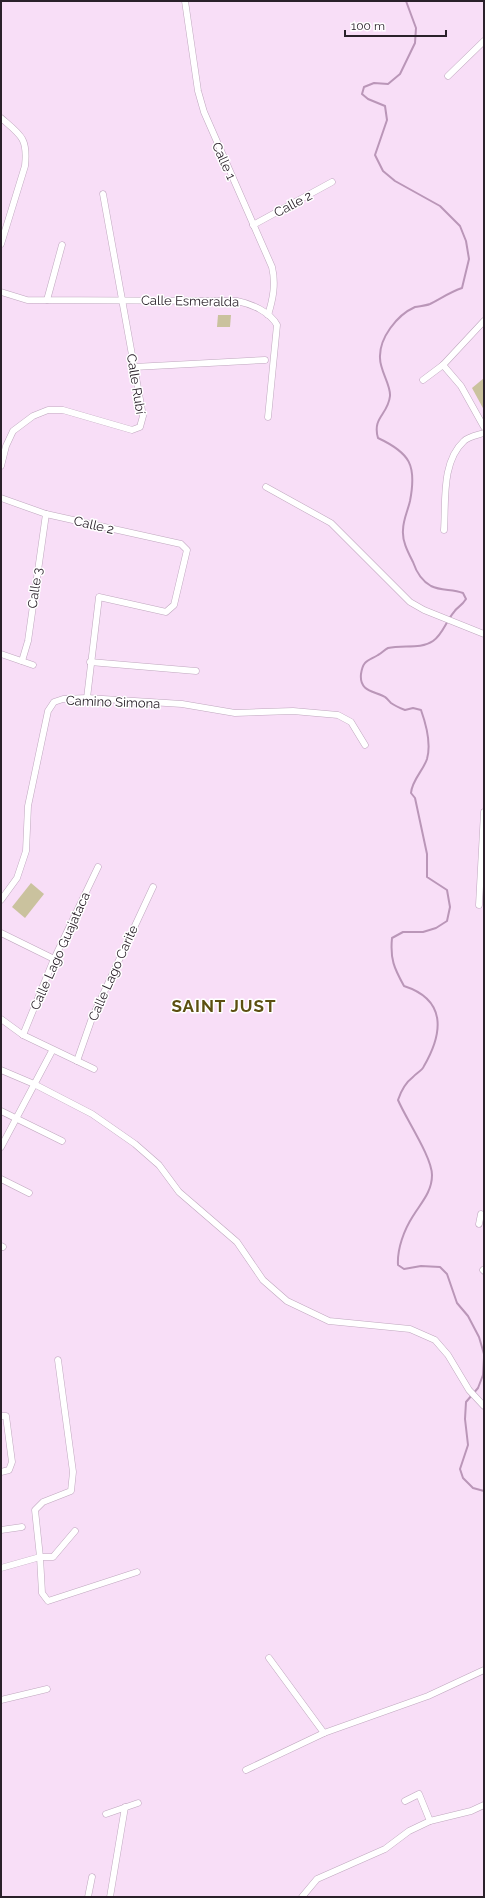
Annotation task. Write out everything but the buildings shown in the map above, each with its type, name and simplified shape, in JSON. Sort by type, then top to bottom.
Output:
[{"type":"street","name":"Calle 1","points":[[184,1],[198,91],[204,112],[272,267],[274,278],[274,298],[268,315]]},
{"type":"street","points":[[448,76],[484,42]]},
{"type":"street","points":[[1,118],[19,134],[25,143],[25,166],[1,244]]},
{"type":"street","name":"Calle 2","points":[[253,225],[332,182]]},
{"type":"street","name":"Calle Rubí","points":[[1,466],[6,446],[13,431],[33,416],[48,410],[63,410],[132,430],[140,427],[143,416],[103,194]]},
{"type":"street","points":[[46,300],[62,245]]},
{"type":"street","name":"Calle Esmeralda","points":[[1,292],[27,300],[237,301],[249,304],[268,315]]},
{"type":"street","points":[[268,315],[274,319],[277,325],[268,417]]},
{"type":"street","points":[[423,380],[443,365],[484,320]]},
{"type":"street","points":[[134,367],[265,360]]},
{"type":"street","points":[[443,365],[461,386],[484,427]]},
{"type":"street","points":[[444,530],[447,477],[452,458],[464,440],[484,433]]},
{"type":"street","points":[[266,487],[331,523],[410,602],[424,610],[484,634]]},
{"type":"street","name":"Calle 2","points":[[1,498],[46,514],[181,544],[187,550],[174,605],[166,612],[99,597],[90,662]]},
{"type":"street","name":"Calle 3","points":[[22,661],[28,641],[46,514]]},
{"type":"street","points":[[1,654],[33,666]]},
{"type":"street","points":[[86,698],[90,662],[196,671]]},
{"type":"street","name":"Camino Simona","points":[[1,900],[17,878],[26,851],[28,806],[48,711],[54,702],[63,699],[86,698],[182,704],[235,713],[293,711],[338,715],[350,722],[365,745]]},
{"type":"street","points":[[479,905],[483,867],[484,812]]},
{"type":"street","name":"Calle Lago Guajataca","points":[[23,1035],[54,959],[98,867]]},
{"type":"street","name":"Calle Lago Carite","points":[[77,1061],[92,1018],[152,887]]},
{"type":"street","points":[[1,933],[54,959]]},
{"type":"street","points":[[1,1019],[23,1035],[94,1069]]},
{"type":"street","points":[[1,1147],[52,1050]]},
{"type":"street","points":[[1,1070],[34,1084],[92,1114],[135,1144],[159,1165],[179,1192],[237,1242],[263,1280],[286,1301],[329,1321],[410,1329],[435,1340],[448,1355],[469,1391],[484,1406]]},
{"type":"street","points":[[1,1111],[62,1141]]},
{"type":"street","points":[[1,1179],[29,1193]]},
{"type":"street","points":[[479,1224],[481,1214],[484,1215]]},
{"type":"street","points":[[58,1360],[73,1472],[71,1491],[43,1502],[34,1510],[40,1557],[42,1593],[48,1601],[137,1572]]},
{"type":"street","points":[[1,1416],[6,1416],[12,1462],[9,1470],[1,1472]]},
{"type":"street","points":[[1,1530],[22,1527]]},
{"type":"street","points":[[1,1568],[40,1557],[53,1557],[75,1531]]},
{"type":"street","points":[[269,1658],[324,1733]]},
{"type":"street","points":[[246,1770],[324,1733],[428,1696],[484,1670]]},
{"type":"street","points":[[1,1700],[47,1688]]},
{"type":"street","points":[[405,1801],[419,1794],[430,1821]]},
{"type":"street","points":[[106,1814],[138,1803]]},
{"type":"street","points":[[302,1897],[317,1880],[385,1849],[409,1831],[430,1821],[471,1811],[484,1805]]},
{"type":"street","points":[[110,1897],[125,1807]]},
{"type":"street","points":[[88,1897],[92,1877]]},
{"type":"shaded area","points":[[218,315],[231,315],[230,327],[217,327]]},
{"type":"shaded area","points":[[484,378],[484,410],[472,388]]},
{"type":"shaded area","points":[[31,883],[44,894],[25,918],[12,907]]},
{"type":"waterway","points":[[406,1],[416,28],[415,43],[400,74],[388,84],[374,83],[364,87],[362,94],[368,99],[385,106],[387,120],[375,155],[383,171],[395,181],[440,206],[460,226],[466,241],[469,259],[462,288],[430,304],[415,307],[408,311],[396,321],[386,335],[380,350],[380,363],[389,387],[390,396],[389,402],[377,425],[377,431],[378,438],[404,455],[409,462],[411,469],[412,489],[403,526],[403,538],[416,569],[422,579],[431,586],[439,589],[463,593],[466,599],[463,604],[455,610],[439,635],[433,641],[428,644],[417,646],[388,648],[365,663],[362,669],[361,680],[365,688],[385,697],[396,706],[405,710],[413,708],[421,710],[427,734],[428,753],[427,759],[413,784],[411,793],[415,798],[427,854],[427,877],[447,890],[450,907],[447,921],[436,928],[423,932],[403,932],[392,938],[392,958],[404,986],[418,992],[428,1000],[434,1009],[437,1019],[435,1042],[430,1054],[423,1068],[410,1079],[402,1090],[398,1100],[428,1158],[432,1175],[432,1181],[428,1192],[404,1233],[400,1246],[398,1265],[404,1269],[421,1266],[440,1267],[447,1274],[457,1303],[468,1316],[479,1337],[484,1354]]},
{"type":"waterway","points":[[484,1358],[483,1375],[478,1388],[466,1402],[465,1419],[468,1445],[460,1469],[463,1478],[473,1488],[484,1491]]},
{"type":"district","name":"SAINT JUST","points":[[224,1006]]}]
